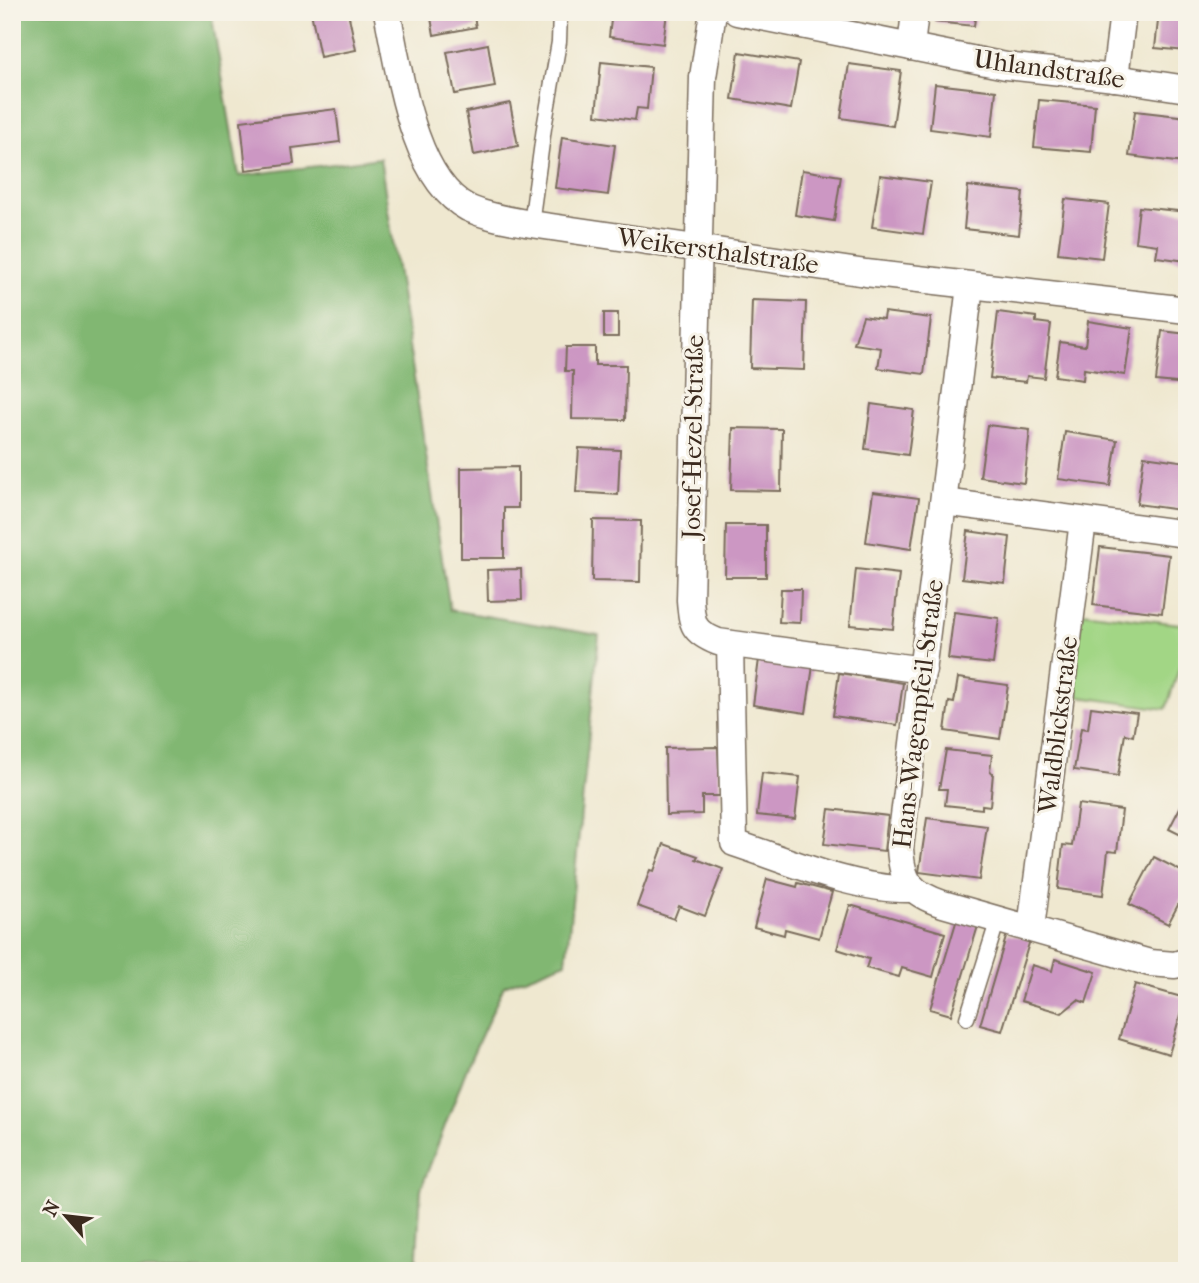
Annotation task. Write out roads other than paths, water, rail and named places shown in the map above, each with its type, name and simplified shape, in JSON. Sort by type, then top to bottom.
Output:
[{"type":"street","name":"Weikersthalstraße","points":[[387,12],[417,138],[443,187],[467,207],[531,224],[970,286],[1187,310]]},
{"type":"street","name":"Josef-Hezel-Straße","points":[[713,12],[703,77],[690,600],[692,622],[701,635],[730,644],[923,670]]},
{"type":"street","name":"Uhlandstraße","points":[[737,12],[1006,66],[1187,89]]},
{"type":"street","points":[[911,47],[915,12]]},
{"type":"street","points":[[1115,78],[1123,12]]},
{"type":"street","name":"Hans-Wagenpfeil-Straße","points":[[970,286],[900,848],[901,870],[911,889],[926,898],[1150,963],[1175,965],[1187,961]]},
{"type":"street","points":[[944,502],[1187,534]]},
{"type":"street","name":"Waldblickstraße","points":[[1031,928],[1083,521]]},
{"type":"street","points":[[730,644],[734,843],[869,885],[893,890],[911,889]]},
{"type":"lane","points":[[531,224],[559,42],[560,12]]},
{"type":"lane","points":[[967,1018],[998,919]]}]
